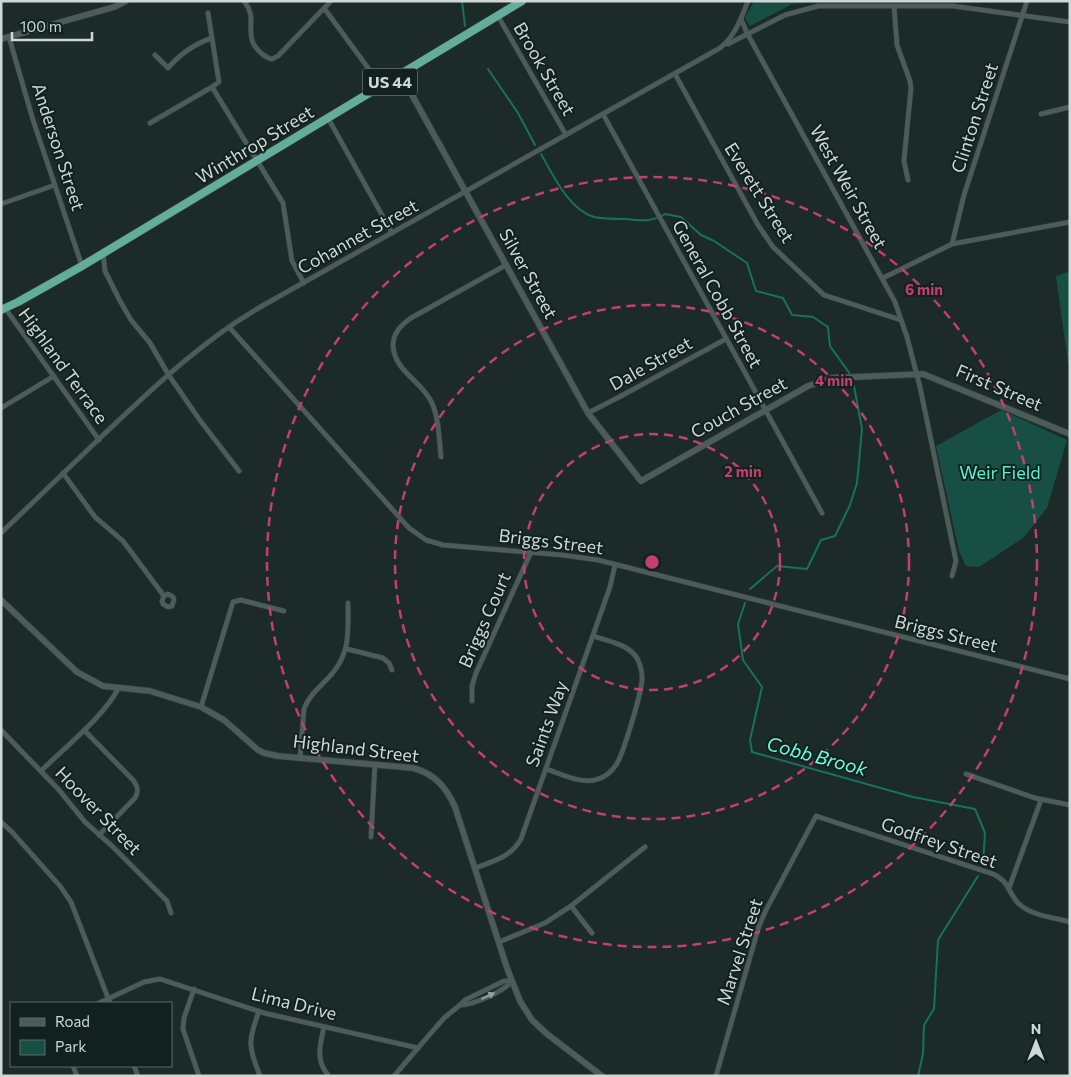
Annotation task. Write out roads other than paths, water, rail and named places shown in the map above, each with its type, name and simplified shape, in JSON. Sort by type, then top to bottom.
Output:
[{"type":"highway","name":"Winthrop Street","points":[[3,309],[82,266],[522,1]]},
{"type":"street","points":[[1,39],[126,1]]},
{"type":"street","points":[[244,1],[251,14],[252,40],[265,56],[270,59],[278,56],[331,1]]},
{"type":"street","name":"Cohannet Street","points":[[1,533],[168,374],[229,327],[720,48],[731,37],[748,1]]},
{"type":"street","name":"Clinton Street","points":[[952,244],[962,200],[1028,1]]},
{"type":"street","points":[[720,48],[784,15],[810,7],[954,4],[1070,22]]},
{"type":"street","points":[[894,6],[896,40],[911,88],[904,161],[908,180]]},
{"type":"street","points":[[324,8],[382,87]]},
{"type":"street","points":[[150,123],[212,88],[219,82],[208,13]]},
{"type":"street","name":"Brook Street","points":[[498,16],[566,135]]},
{"type":"street","name":"West Weir Street","points":[[741,19],[883,278],[902,320],[917,374],[956,561],[952,576]]},
{"type":"street","name":"Anderson Street","points":[[9,37],[82,266]]},
{"type":"street","points":[[155,55],[168,68],[193,46],[212,38]]},
{"type":"street","name":"Everett Street","points":[[675,74],[758,224],[773,247],[824,295],[902,320]]},
{"type":"street","name":"Silver Street","points":[[401,75],[588,413],[641,481]]},
{"type":"street","points":[[212,88],[283,203],[292,261],[304,283]]},
{"type":"street","points":[[1041,114],[1070,107]]},
{"type":"street","name":"General Cobb Street","points":[[603,114],[822,513]]},
{"type":"street","points":[[328,118],[392,233]]},
{"type":"street","points":[[1,204],[55,185]]},
{"type":"street","points":[[883,278],[952,244],[1070,222]]},
{"type":"street","points":[[103,253],[105,271],[131,320],[150,343],[168,374],[203,425],[239,471]]},
{"type":"street","points":[[441,457],[432,403],[425,391],[399,365],[393,347],[395,335],[401,325],[411,318],[506,265]]},
{"type":"street","name":"Highland Terrace","points":[[3,309],[54,376],[99,440]]},
{"type":"street","name":"Briggs Street","points":[[229,327],[415,533],[426,540],[443,545],[577,556],[1070,679]]},
{"type":"street","name":"Dale Street","points":[[588,413],[726,339]]},
{"type":"street","name":"Couch Street","points":[[641,481],[808,386],[832,378],[917,374]]},
{"type":"street","name":"First Street","points":[[917,374],[929,375],[1070,434]]},
{"type":"street","points":[[1,408],[54,376]]},
{"type":"street","points":[[63,473],[95,517],[123,541],[164,596]]},
{"type":"street","name":"Briggs Court","points":[[472,701],[472,686],[476,673],[531,552]]},
{"type":"street","name":"Saints Way","points":[[476,868],[503,858],[518,845],[610,587],[615,565]]},
{"type":"street","name":"Highland Street","points":[[1,600],[77,672],[103,686],[150,691],[202,707],[224,720],[258,750],[264,753],[420,770],[433,776],[444,786],[457,812],[520,1001],[536,1024],[602,1076]]},
{"type":"street","points":[[202,707],[233,602],[241,600],[284,611]]},
{"type":"street","points":[[300,758],[306,703],[332,675],[347,648],[348,603]]},
{"type":"street","points":[[546,769],[582,780],[598,779],[613,770],[624,749],[642,686],[641,667],[636,657],[626,648],[593,636]]},
{"type":"street","points":[[347,648],[383,658],[389,663],[392,670]]},
{"type":"street","points":[[41,771],[84,730],[113,698],[119,687]]},
{"type":"street","name":"Hoover Street","points":[[1,730],[41,771],[85,822],[167,901],[171,913]]},
{"type":"street","points":[[84,730],[138,787],[135,798],[99,835]]},
{"type":"street","points":[[371,837],[375,764]]},
{"type":"street","points":[[966,774],[1041,800],[1070,805]]},
{"type":"street","points":[[1009,888],[1041,800]]},
{"type":"street","name":"Godfrey Street","points":[[816,816],[992,874],[1003,880],[1016,901],[1028,910],[1070,922]]},
{"type":"street","name":"Marvel Street","points":[[716,1076],[759,926],[816,816]]},
{"type":"street","points":[[1,822],[60,886],[71,902],[109,1001]]},
{"type":"street","points":[[499,942],[545,923],[571,906],[645,848]]},
{"type":"street","points":[[571,906],[592,932]]},
{"type":"street","name":"Lima Drive","points":[[109,1001],[144,982],[155,979],[164,980],[259,1012],[418,1048]]},
{"type":"street","points":[[394,1076],[444,1018],[460,1005],[468,1005],[507,987],[512,981]]},
{"type":"street","points":[[194,990],[184,1018],[183,1029],[199,1076]]},
{"type":"street","points":[[259,1012],[250,1036],[250,1045],[251,1053],[260,1076]]},
{"type":"street","points":[[324,1026],[319,1054],[322,1065],[329,1076]]},
{"type":"waterway","name":"Cobb Brook","points":[[462,1],[465,26]]},
{"type":"waterway","name":"Cobb Brook","points":[[488,69],[518,113],[535,145]]},
{"type":"waterway","name":"Cobb Brook","points":[[541,154],[569,200],[585,213],[594,217],[641,220],[655,219],[665,214],[681,217],[701,235],[714,241],[747,263],[756,291],[783,298],[792,315],[813,317],[828,327],[830,346],[850,374]]},
{"type":"waterway","name":"Cobb Brook","points":[[750,589],[777,566],[807,569],[821,540],[835,536],[850,505],[857,483],[862,429],[854,386]]},
{"type":"waterway","name":"Cobb Brook","points":[[745,603],[738,624],[743,660],[762,687],[750,740],[752,752],[913,797],[975,809],[985,833],[983,864]]},
{"type":"waterway","name":"Cobb Brook","points":[[918,1076],[923,1054],[924,1025],[934,1009],[938,940],[978,876]]},
{"type":"park label","name":"Weir Field","points":[[1000,473]]}]
